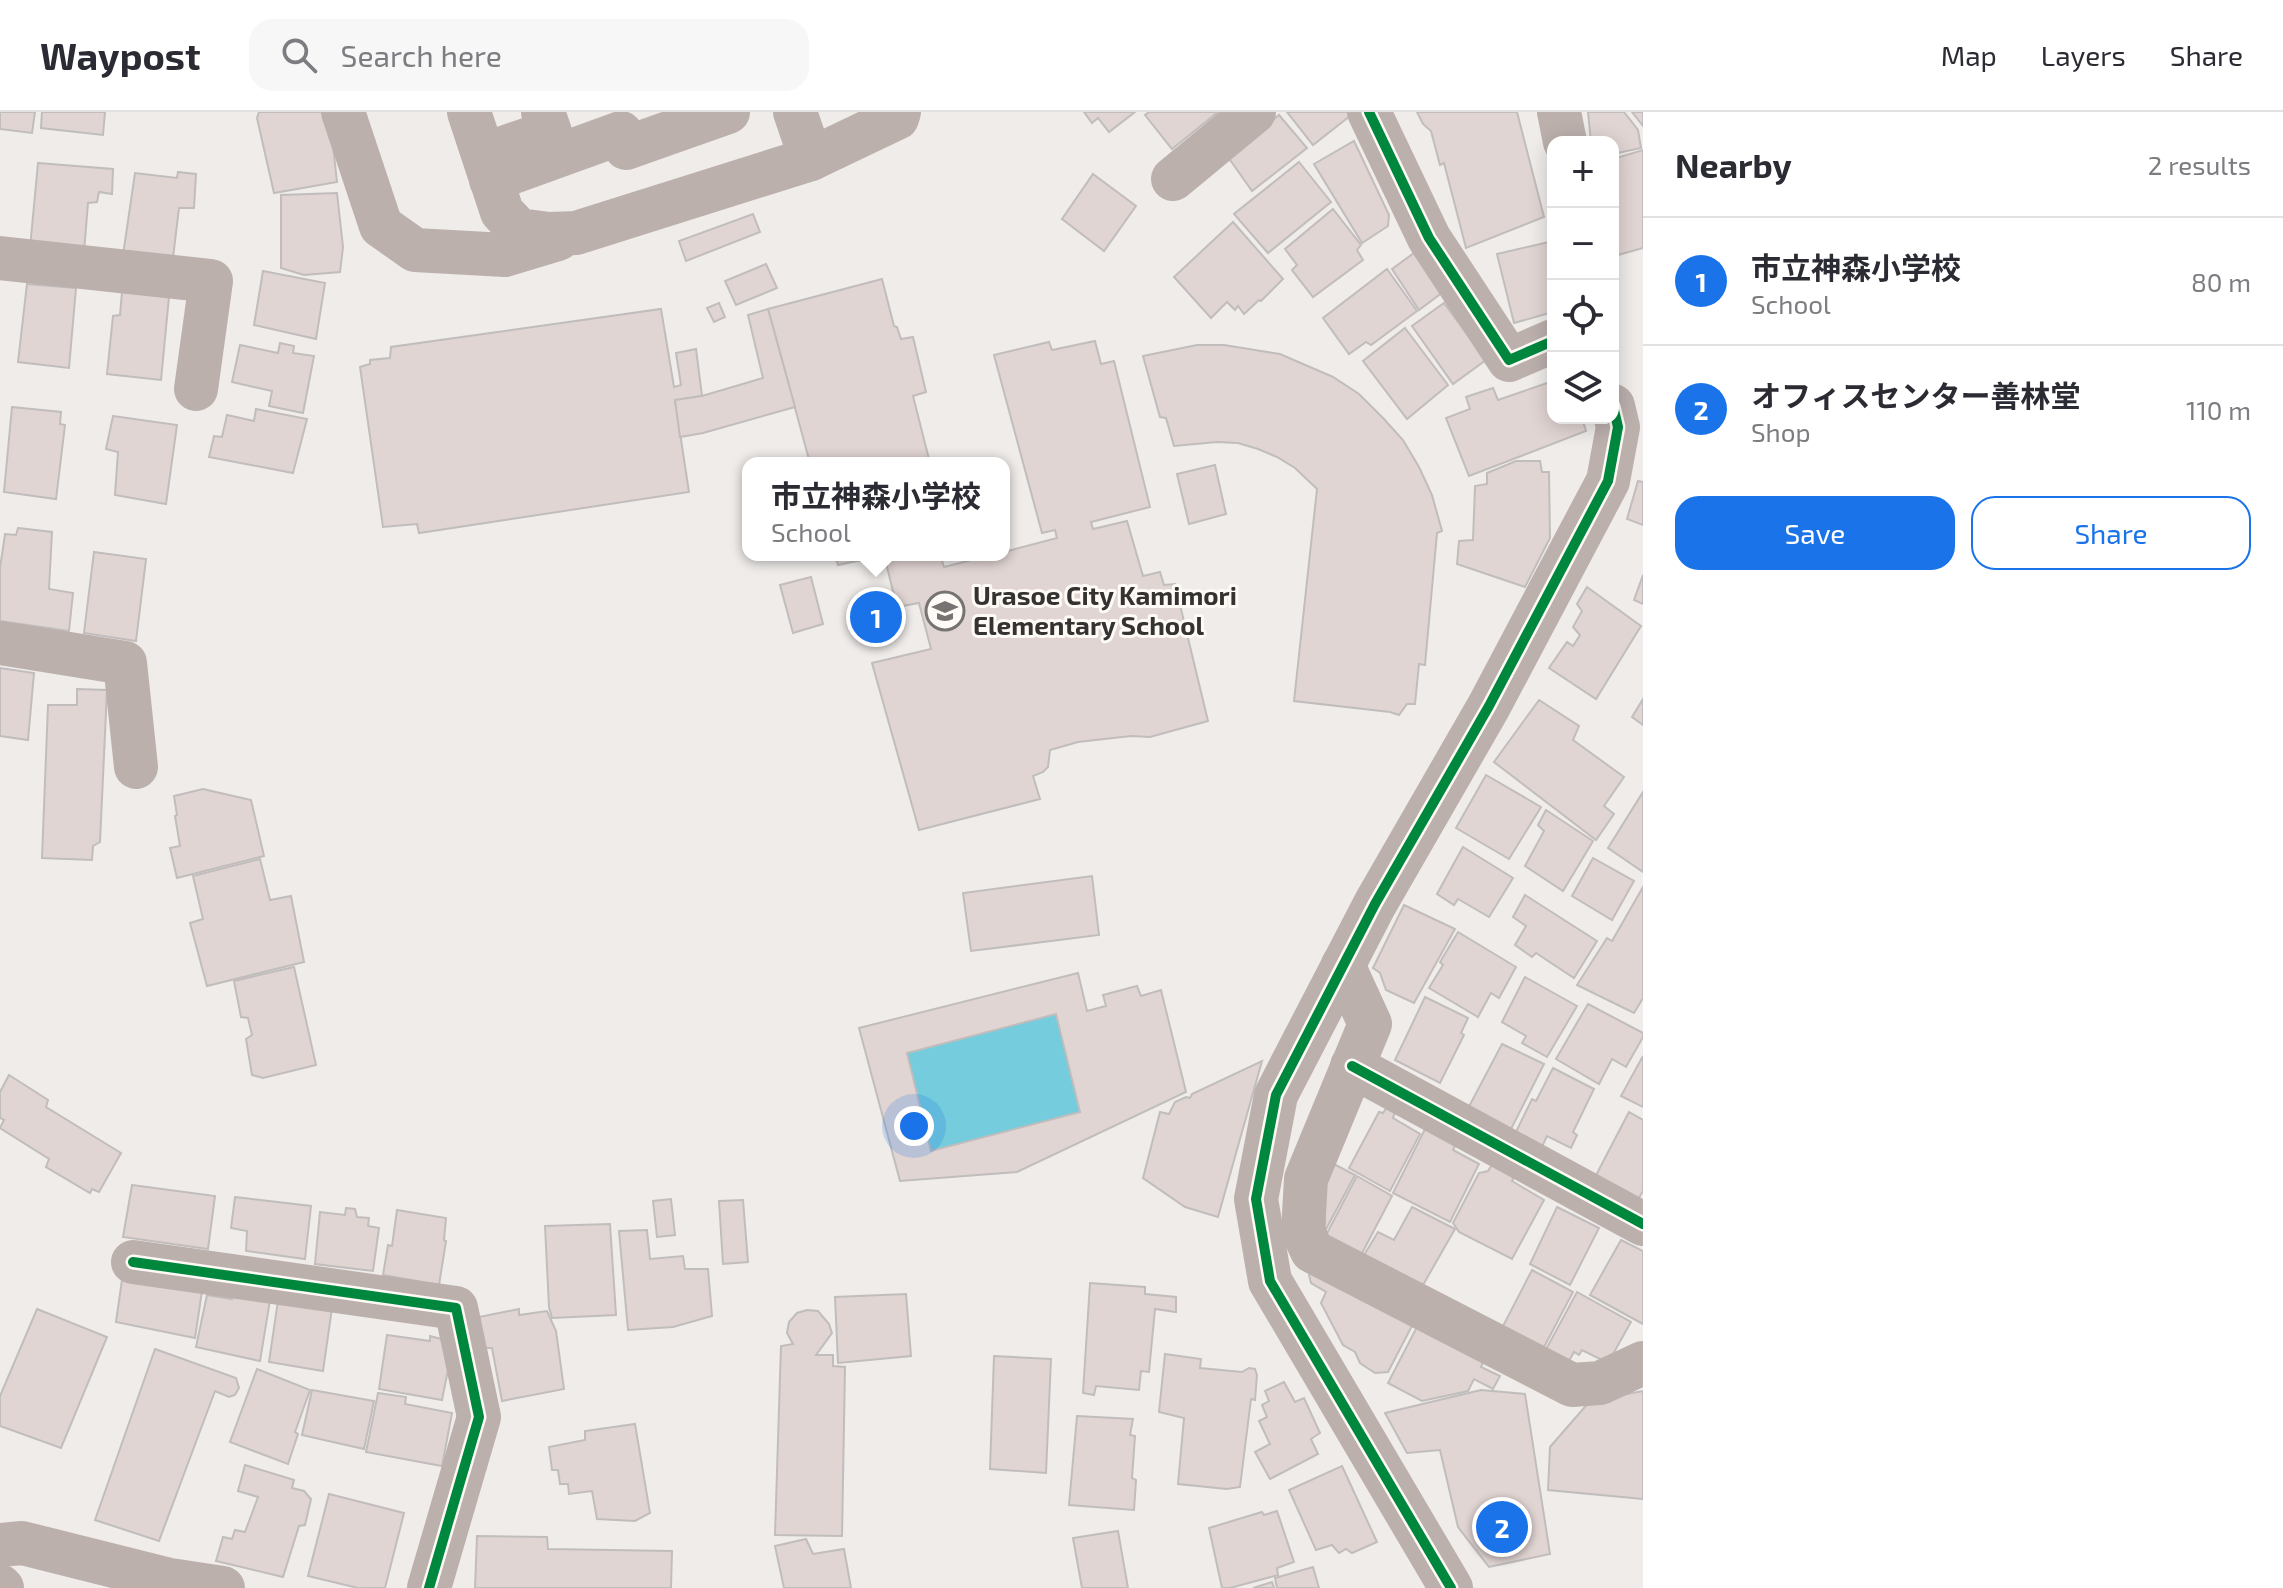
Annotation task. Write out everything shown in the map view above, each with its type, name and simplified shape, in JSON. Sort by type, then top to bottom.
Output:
[{"type":"street","points":[[343,112],[381,226],[415,250],[505,255],[811,159],[897,118],[899,112]]},
{"type":"street","points":[[469,112],[502,212],[519,230],[549,234],[576,233]]},
{"type":"street","points":[[488,168],[550,132],[543,112]]},
{"type":"street","points":[[488,168],[568,171],[621,131],[728,112]]},
{"type":"street","points":[[795,112],[811,159]]},
{"type":"street","points":[[1173,179],[1254,112]]},
{"type":"street","points":[[1369,112],[1429,238],[1509,360],[1547,344]]},
{"type":"street","points":[[1559,112],[1564,136]]},
{"type":"street","points":[[621,131],[647,210]]},
{"type":"street","points":[[0,258],[211,281],[196,389]]},
{"type":"street","points":[[1451,1588],[1270,1281],[1256,1199],[1276,1095],[1375,904],[1489,706],[1608,481],[1617,424]]},
{"type":"street","points":[[0,643],[125,663],[136,767]]},
{"type":"street","points":[[1343,965],[1370,1024],[1306,1179],[1303,1231],[1312,1251],[1572,1385],[1600,1383],[1643,1363]]},
{"type":"street","points":[[1352,1066],[1643,1224]]},
{"type":"street","points":[[133,1262],[456,1308],[479,1417],[429,1588]]},
{"type":"street","points":[[0,1545],[22,1543],[170,1580],[223,1588]]},
{"type":"water","points":[[1056,1014],[1080,1112],[931,1151],[907,1053]]},
{"type":"building","points":[[0,112],[35,112],[32,133],[0,129]]},
{"type":"building","points":[[42,112],[105,112],[103,135],[41,128]]},
{"type":"building","points":[[259,112],[322,112],[330,118],[337,182],[274,193],[257,118]]},
{"type":"building","points":[[1084,112],[1135,112],[1109,132],[1098,118],[1092,123]]},
{"type":"building","points":[[1149,112],[1218,112],[1172,149],[1145,115]]},
{"type":"building","points":[[1287,112],[1348,112],[1350,116],[1313,145]]},
{"type":"building","points":[[1417,112],[1517,112],[1544,217],[1466,248],[1444,163],[1440,165],[1431,131]]},
{"type":"building","points":[[1588,112],[1624,112],[1638,130],[1641,148],[1619,153],[1619,136],[1590,136]]},
{"type":"building","points":[[1632,112],[1643,112],[1643,126]]},
{"type":"building","points":[[1279,115],[1307,148],[1252,191],[1228,157]]},
{"type":"building","points":[[1354,141],[1389,215],[1388,226],[1362,243],[1314,164]]},
{"type":"building","points":[[1643,150],[1643,248],[1619,255],[1619,208],[1619,157]]},
{"type":"building","points":[[1299,162],[1331,202],[1268,253],[1234,214]]},
{"type":"building","points":[[38,163],[113,169],[112,194],[99,192],[97,202],[88,203],[84,252],[30,248]]},
{"type":"building","points":[[178,172],[196,174],[194,208],[179,208],[172,266],[123,255],[135,173],[177,178]]},
{"type":"building","points":[[1093,174],[1136,206],[1104,251],[1062,219]]},
{"type":"building","points":[[337,193],[343,247],[340,272],[304,275],[281,268],[281,195]]},
{"type":"building","points":[[1333,209],[1361,245],[1357,250],[1363,260],[1313,297],[1292,270],[1297,265],[1285,249]]},
{"type":"building","points":[[753,214],[760,232],[686,261],[679,241]]},
{"type":"building","points":[[1233,222],[1283,279],[1244,314],[1238,306],[1235,310],[1227,302],[1211,318],[1174,277]]},
{"type":"building","points":[[1547,242],[1547,314],[1514,323],[1497,254]]},
{"type":"building","points":[[1418,250],[1447,289],[1419,310],[1392,269]]},
{"type":"building","points":[[766,264],[777,288],[736,305],[725,281]]},
{"type":"building","points":[[1387,269],[1417,311],[1371,345],[1366,342],[1349,354],[1323,318]]},
{"type":"building","points":[[263,271],[325,283],[316,339],[254,325]]},
{"type":"building","points":[[882,279],[894,326],[901,339],[913,337],[926,392],[913,396],[928,457],[808,457],[768,309]]},
{"type":"building","points":[[27,284],[76,288],[69,368],[18,362]]},
{"type":"building","points":[[122,292],[169,297],[161,380],[107,374],[113,316],[120,315]]},
{"type":"building","points":[[719,303],[725,317],[714,322],[707,308]]},
{"type":"building","points":[[1444,303],[1486,360],[1453,384],[1412,326]]},
{"type":"building","points":[[661,309],[674,387],[681,385],[676,353],[696,349],[702,396],[675,400],[689,492],[419,533],[417,524],[383,527],[360,367],[370,364],[370,360],[390,358],[391,347]]},
{"type":"building","points":[[768,309],[795,407],[680,437],[675,400],[702,396],[763,378],[748,315]]},
{"type":"building","points":[[1405,328],[1448,385],[1407,419],[1363,361]]},
{"type":"building","points":[[1095,341],[1101,364],[1114,361],[1150,507],[1091,522],[1093,529],[1127,521],[1143,576],[1160,572],[1164,585],[1175,584],[1208,721],[1150,737],[1078,742],[1050,750],[1048,767],[1033,776],[1040,799],[919,830],[872,663],[931,649],[919,603],[897,607],[886,561],[942,561],[944,567],[968,561],[1010,561],[1010,550],[1057,538],[1055,530],[1042,533],[994,355],[1049,342],[1052,350]]},
{"type":"building","points":[[280,343],[294,346],[293,353],[314,356],[303,413],[269,406],[272,391],[232,382],[240,345],[278,353]]},
{"type":"building","points":[[1197,345],[1224,345],[1280,354],[1333,377],[1359,394],[1383,418],[1403,440],[1419,467],[1432,495],[1442,531],[1437,533],[1425,665],[1419,664],[1415,704],[1407,704],[1399,715],[1294,701],[1317,489],[1295,468],[1258,449],[1238,443],[1217,442],[1174,446],[1166,418],[1160,417],[1143,356]]},
{"type":"building","points":[[1547,383],[1547,424],[1584,424],[1586,431],[1469,476],[1446,418],[1470,409],[1466,397],[1493,388],[1498,400]]},
{"type":"building","points":[[12,407],[61,412],[60,424],[65,425],[56,499],[4,492]]},
{"type":"building","points":[[256,409],[307,419],[293,473],[209,457],[214,436],[222,437],[227,415],[254,421]]},
{"type":"building","points":[[113,416],[177,425],[166,504],[115,495],[118,452],[106,449]]},
{"type":"building","points":[[1516,461],[1540,461],[1542,472],[1549,472],[1550,538],[1525,587],[1457,564],[1459,541],[1473,540],[1475,486],[1487,484],[1487,473]]},
{"type":"building","points":[[1215,465],[1226,514],[1189,524],[1177,474]]},
{"type":"building","points":[[1638,481],[1643,482],[1643,525],[1627,519]]},
{"type":"building","points":[[18,528],[52,532],[49,589],[73,593],[69,631],[0,621],[0,568],[5,534],[16,535]]},
{"type":"building","points":[[94,552],[146,559],[136,641],[84,633]]},
{"type":"building","points":[[1643,575],[1643,604],[1634,600]]},
{"type":"building","points":[[811,577],[823,624],[793,633],[780,585]]},
{"type":"building","points":[[1587,587],[1641,626],[1596,699],[1549,668],[1567,642],[1573,646],[1580,635],[1573,627],[1582,611],[1577,604]]},
{"type":"building","points":[[0,668],[34,673],[28,740],[0,736]]},
{"type":"building","points":[[77,689],[107,690],[100,842],[93,846],[92,860],[42,858],[48,705],[77,705]]},
{"type":"building","points":[[1643,699],[1643,725],[1632,717]]},
{"type":"building","points":[[1539,700],[1579,726],[1573,740],[1624,777],[1604,806],[1614,814],[1596,840],[1494,762]]},
{"type":"building","points":[[1486,775],[1541,807],[1509,859],[1456,828]]},
{"type":"building","points":[[203,789],[251,800],[264,856],[177,878],[170,848],[180,846],[174,796]]},
{"type":"building","points":[[1643,792],[1643,872],[1608,848]]},
{"type":"building","points":[[1546,810],[1593,841],[1563,891],[1525,866],[1544,831],[1538,825]]},
{"type":"building","points":[[1463,847],[1513,878],[1489,917],[1458,899],[1454,905],[1437,894]]},
{"type":"building","points":[[1593,858],[1634,881],[1612,920],[1572,896]]},
{"type":"building","points":[[260,859],[270,900],[291,896],[304,962],[207,986],[190,923],[203,919],[193,876]]},
{"type":"building","points":[[1092,876],[1099,935],[971,951],[963,893]]},
{"type":"building","points":[[1643,887],[1643,998],[1634,1013],[1577,985],[1607,938],[1612,941]]},
{"type":"building","points":[[1525,895],[1597,941],[1574,978],[1536,953],[1532,957],[1515,945],[1526,926],[1513,917]]},
{"type":"building","points":[[1404,905],[1455,929],[1414,1003],[1386,990],[1380,973],[1373,968]]},
{"type":"building","points":[[1458,932],[1516,967],[1499,998],[1491,993],[1478,1017],[1429,988]]},
{"type":"building","points":[[294,967],[316,1065],[263,1078],[252,1075],[246,1039],[252,1035],[248,1018],[241,1017],[234,981]]},
{"type":"building","points":[[1078,973],[1087,1011],[1106,1006],[1103,995],[1137,986],[1141,996],[1161,990],[1186,1092],[1017,1172],[900,1181],[859,1028]],"holes":[[[1056,1014],[1080,1112],[931,1151],[907,1053]]]},
{"type":"building","points":[[1525,977],[1577,1006],[1547,1057],[1522,1043],[1526,1036],[1502,1022]]},
{"type":"building","points":[[1425,997],[1468,1018],[1461,1033],[1464,1035],[1440,1083],[1395,1060]]},
{"type":"building","points":[[1588,1004],[1643,1033],[1626,1067],[1612,1059],[1599,1084],[1556,1059]]},
{"type":"building","points":[[1502,1044],[1544,1064],[1507,1137],[1465,1114]]},
{"type":"building","points":[[1643,1056],[1643,1107],[1621,1096]]},
{"type":"building","points":[[1262,1061],[1218,1217],[1185,1207],[1143,1178],[1160,1112],[1169,1114],[1175,1102],[1190,1098],[1192,1094]]},
{"type":"building","points":[[1553,1068],[1594,1089],[1573,1132],[1577,1135],[1571,1148],[1547,1136],[1539,1153],[1513,1138],[1532,1099],[1536,1101]]},
{"type":"building","points":[[9,1075],[48,1100],[46,1107],[121,1153],[99,1192],[92,1189],[90,1193],[46,1167],[49,1159],[0,1128],[4,1120],[0,1118],[0,1092]]},
{"type":"building","points":[[1387,1107],[1395,1112],[1393,1118],[1420,1134],[1390,1191],[1349,1168],[1379,1112],[1383,1113]]},
{"type":"building","points":[[1629,1112],[1643,1120],[1643,1191],[1636,1203],[1593,1181]]},
{"type":"building","points":[[1425,1129],[1456,1144],[1453,1150],[1479,1164],[1450,1222],[1393,1193]]},
{"type":"building","points":[[1324,1159],[1355,1175],[1325,1231]]},
{"type":"building","points":[[1493,1163],[1515,1176],[1512,1181],[1544,1200],[1512,1259],[1459,1232],[1453,1223],[1479,1173],[1488,1171]]},
{"type":"building","points":[[1357,1176],[1392,1196],[1359,1259],[1324,1239]]},
{"type":"building","points":[[132,1185],[215,1196],[208,1249],[123,1237]]},
{"type":"building","points":[[235,1197],[311,1206],[305,1259],[246,1251],[247,1231],[231,1228]]},
{"type":"building","points":[[671,1199],[675,1235],[657,1237],[653,1201]]},
{"type":"building","points":[[743,1200],[748,1262],[723,1264],[719,1201]]},
{"type":"building","points":[[1412,1207],[1455,1229],[1423,1285],[1361,1260],[1378,1232],[1394,1240]]},
{"type":"building","points":[[1557,1207],[1599,1228],[1570,1285],[1530,1264]]},
{"type":"building","points":[[346,1208],[355,1209],[357,1217],[369,1218],[368,1226],[379,1228],[373,1271],[315,1264],[320,1212],[345,1215]]},
{"type":"building","points":[[397,1210],[446,1218],[439,1285],[383,1275],[388,1245],[392,1246]]},
{"type":"building","points":[[610,1224],[616,1315],[552,1318],[545,1226]]},
{"type":"building","points":[[647,1230],[650,1259],[683,1256],[685,1269],[708,1269],[712,1316],[673,1327],[628,1330],[619,1231]]},
{"type":"building","points":[[1621,1240],[1643,1251],[1643,1324],[1590,1295]]},
{"type":"building","points":[[1532,1270],[1573,1292],[1543,1349],[1503,1326]]},
{"type":"building","points":[[1310,1271],[1415,1320],[1388,1372],[1375,1373],[1360,1363],[1355,1352],[1343,1345],[1321,1303],[1326,1292],[1311,1283]]},
{"type":"building","points":[[123,1273],[203,1284],[195,1338],[116,1322]]},
{"type":"building","points":[[1090,1283],[1145,1287],[1145,1294],[1176,1297],[1176,1312],[1155,1309],[1149,1372],[1141,1371],[1139,1390],[1096,1386],[1094,1395],[1083,1393]]},
{"type":"building","points":[[1577,1292],[1631,1322],[1608,1363],[1582,1350],[1579,1355],[1574,1352],[1566,1366],[1543,1355]]},
{"type":"building","points":[[233,1294],[270,1300],[260,1361],[196,1347],[207,1295],[232,1299]]},
{"type":"building","points":[[279,1294],[333,1301],[323,1371],[269,1362]]},
{"type":"building","points":[[906,1294],[911,1356],[838,1363],[835,1297]]},
{"type":"building","points":[[37,1309],[107,1337],[61,1448],[0,1426],[0,1396]]},
{"type":"building","points":[[519,1309],[519,1315],[547,1311],[556,1331],[564,1389],[502,1401],[492,1348],[485,1348],[479,1317]]},
{"type":"building","points":[[818,1311],[832,1333],[816,1355],[833,1355],[833,1366],[845,1367],[842,1536],[775,1535],[781,1346],[793,1344],[787,1333],[789,1322],[797,1313]]},
{"type":"building","points":[[1421,1319],[1487,1354],[1481,1367],[1500,1376],[1493,1389],[1474,1379],[1468,1391],[1422,1401],[1388,1383]]},
{"type":"building","points":[[387,1335],[430,1341],[430,1336],[446,1340],[452,1350],[442,1400],[379,1389]]},
{"type":"building","points":[[155,1349],[236,1378],[239,1388],[235,1395],[229,1397],[215,1391],[159,1541],[95,1520]]},
{"type":"building","points":[[1165,1354],[1201,1359],[1200,1368],[1242,1372],[1255,1369],[1255,1400],[1251,1399],[1240,1487],[1227,1489],[1178,1484],[1184,1418],[1159,1412]]},
{"type":"building","points":[[994,1356],[1051,1359],[1046,1473],[990,1469]]},
{"type":"building","points":[[257,1369],[310,1390],[295,1432],[298,1434],[288,1464],[230,1442]]},
{"type":"building","points":[[1284,1382],[1295,1402],[1304,1398],[1320,1433],[1311,1439],[1318,1454],[1270,1479],[1255,1452],[1270,1444],[1259,1421],[1267,1417],[1262,1405],[1269,1401],[1265,1391]]},
{"type":"building","points":[[312,1390],[374,1401],[364,1449],[302,1435]]},
{"type":"building","points":[[1481,1390],[1525,1394],[1550,1554],[1489,1567],[1458,1527],[1440,1450],[1407,1453],[1385,1413]]},
{"type":"building","points":[[1643,1391],[1643,1499],[1548,1490],[1550,1447],[1590,1401]]},
{"type":"building","points":[[378,1393],[406,1397],[405,1404],[452,1413],[442,1466],[366,1452]]},
{"type":"building","points":[[1077,1416],[1133,1419],[1130,1435],[1135,1436],[1132,1478],[1136,1480],[1134,1510],[1069,1505]]},
{"type":"building","points":[[635,1424],[650,1513],[635,1521],[597,1519],[592,1491],[569,1494],[568,1484],[560,1484],[558,1470],[552,1470],[549,1447],[585,1440],[585,1431]]},
{"type":"building","points":[[245,1465],[294,1480],[292,1488],[304,1491],[311,1499],[305,1525],[299,1526],[283,1577],[216,1561],[223,1537],[232,1539],[235,1530],[245,1532],[258,1497],[238,1491]]},
{"type":"building","points":[[1342,1466],[1377,1542],[1352,1553],[1346,1549],[1339,1553],[1332,1545],[1316,1550],[1289,1490]]},
{"type":"building","points":[[329,1494],[404,1513],[385,1588],[358,1588],[308,1576]]},
{"type":"building","points":[[1277,1511],[1294,1562],[1277,1568],[1278,1575],[1222,1588],[1209,1528],[1262,1512],[1264,1515]]},
{"type":"building","points":[[1118,1531],[1128,1588],[1082,1588],[1073,1538]]},
{"type":"building","points":[[477,1536],[547,1537],[548,1549],[672,1551],[671,1588],[475,1588]]},
{"type":"building","points":[[806,1539],[813,1554],[844,1549],[851,1588],[784,1588],[775,1546]]},
{"type":"building","points":[[1313,1567],[1319,1588],[1277,1588],[1275,1578]]},
{"type":"building","points":[[1272,1582],[1274,1588],[1253,1588]]},
{"type":"cycle path","points":[[1369,112],[1429,238],[1509,360],[1547,344]]},
{"type":"cycle path","points":[[1451,1588],[1270,1281],[1256,1199],[1276,1095],[1375,904],[1489,706],[1608,481],[1617,424]]},
{"type":"cycle path","points":[[1352,1066],[1643,1224]]},
{"type":"cycle path","points":[[133,1262],[456,1308],[479,1417],[429,1588]]},
{"type":"place","name":"Urasoe City Kamimori Elementary School","points":[[945,611]]},
{"type":"place","name":"市立神森小学校","points":[[876,617]]},
{"type":"place","name":"オフィスセンター善林堂","points":[[1502,1527]]}]
